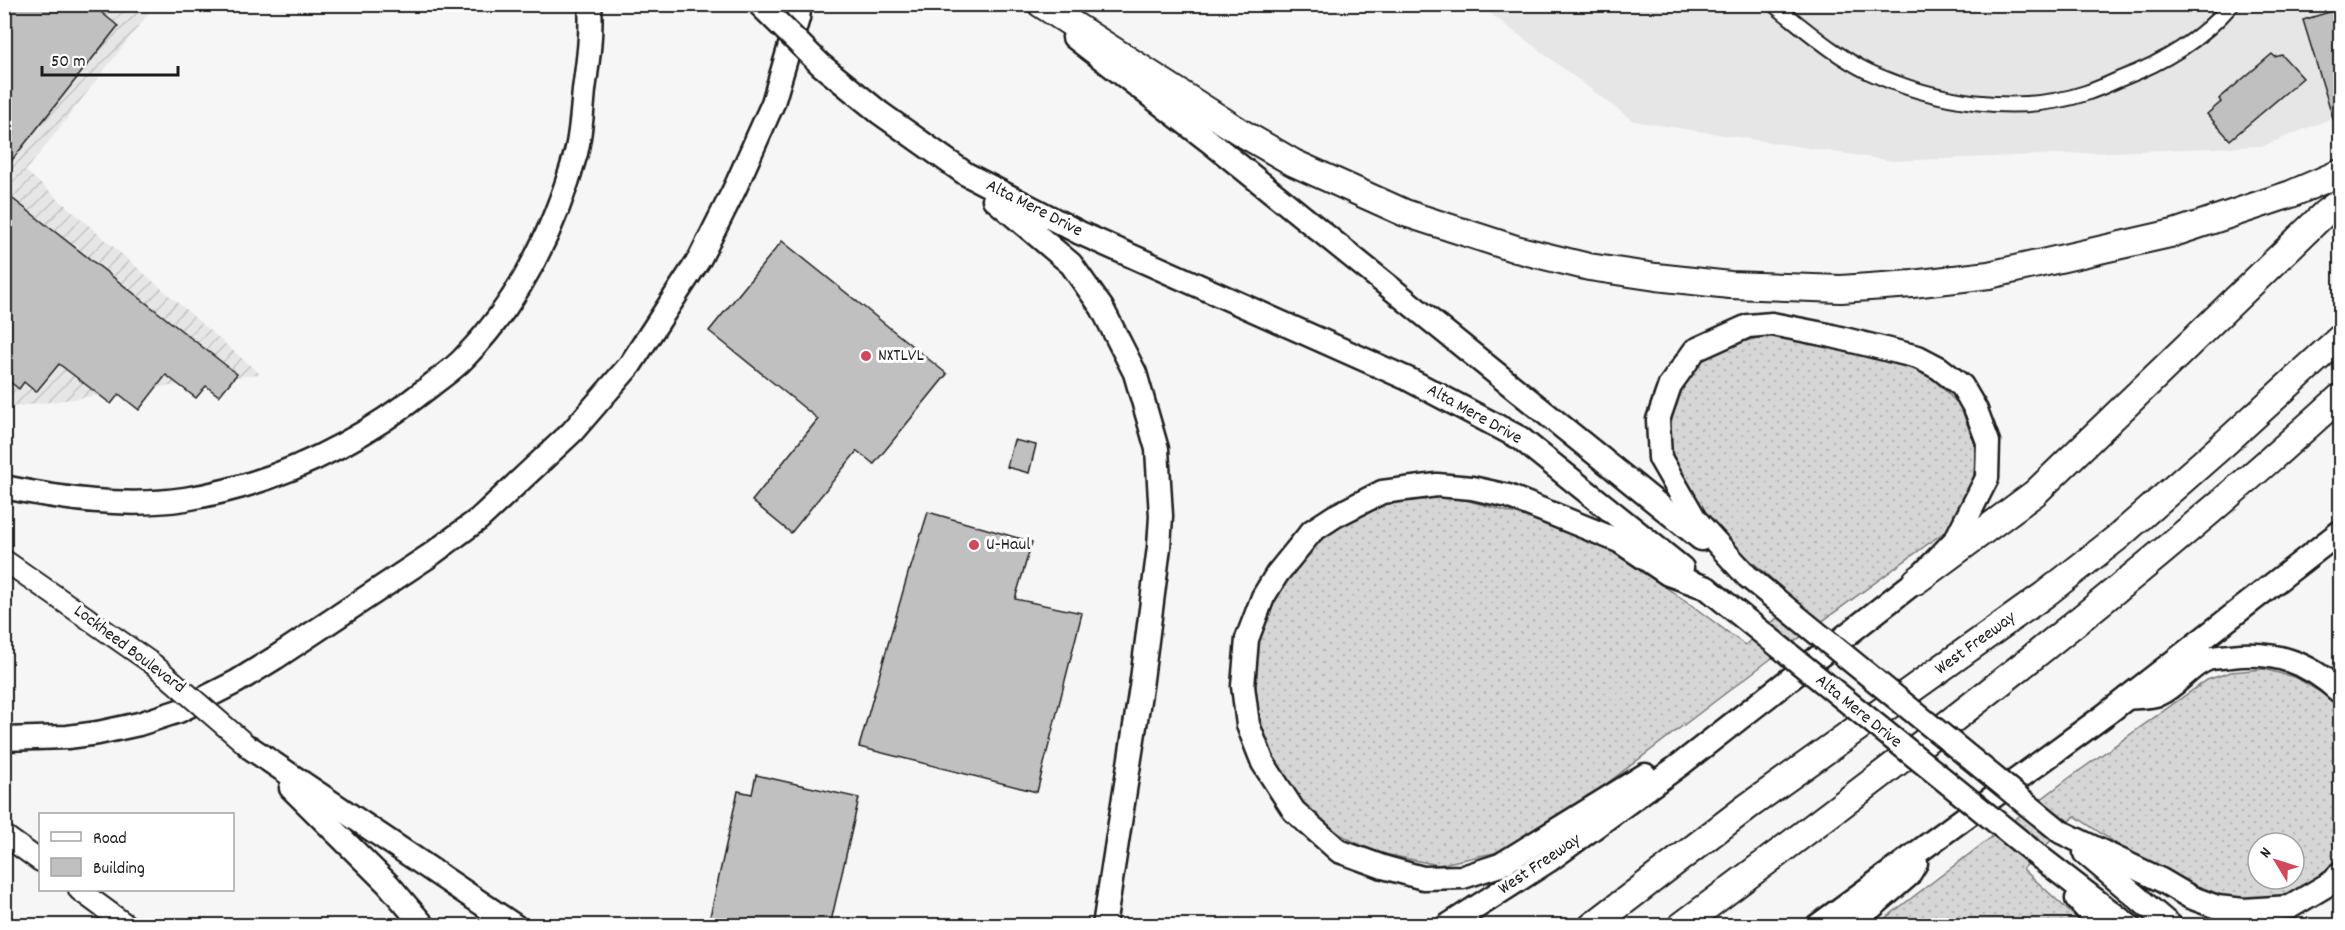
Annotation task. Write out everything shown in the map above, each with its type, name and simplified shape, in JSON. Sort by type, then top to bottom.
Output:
[{"type":"highway","points":[[1041,4],[1242,133],[1294,163],[1405,213],[1527,252],[1589,267],[1656,277],[1730,285],[1841,289],[1912,285],[1989,275],[2174,233],[2290,194],[2340,173]]},
{"type":"highway","points":[[1916,581],[2035,493],[2325,213],[2340,202]]},
{"type":"highway","name":"West Freeway","points":[[1592,926],[1747,807],[2044,595],[2153,506],[2340,338]]},
{"type":"highway","points":[[1681,926],[1852,798],[2086,616],[2152,562],[2340,397]]},
{"type":"main road","points":[[4,486],[56,497],[126,503],[183,499],[241,488],[290,471],[337,448],[401,409],[463,359],[498,318],[532,265],[558,209],[577,151],[592,27],[590,4]]},
{"type":"main road","name":"Alta Mere Drive","points":[[759,4],[821,65],[880,113],[966,174],[1080,233],[1407,378],[1520,438],[2037,855],[2129,926]]},
{"type":"main road","points":[[4,739],[68,737],[98,733],[139,724],[179,711],[236,682],[275,658],[429,556],[480,519],[572,432],[630,365],[700,258],[735,188],[773,103],[800,4]]},
{"type":"main road","name":"Alta Mere Drive","points":[[1031,4],[1209,141],[1747,576],[2061,832],[2171,926]]},
{"type":"main road","points":[[966,174],[1071,264],[1102,308],[1135,373],[1157,450],[1161,516],[1159,547],[1142,687],[1104,926]]},
{"type":"main road","name":"West Freeway","points":[[1447,926],[1548,861],[1681,764],[1916,581],[1956,539],[1987,478],[1988,442],[1976,410],[1962,386],[1940,368],[1918,357],[1772,324],[1748,326],[1695,351],[1670,385],[1658,420],[1660,458],[1695,519],[1747,576]]},
{"type":"main road","points":[[1681,764],[1642,776],[1500,866],[1463,877],[1443,878],[1423,878],[1383,867],[1338,851],[1294,811],[1263,763],[1248,725],[1243,686],[1247,639],[1263,597],[1276,574],[1312,531],[1335,516],[1382,492],[1437,485],[1472,488],[1508,496],[1619,541],[1668,574],[1707,588]]},
{"type":"main road","points":[[1817,926],[2126,699],[2340,532]]},
{"type":"main road","name":"Lockheed Boulevard","points":[[4,560],[153,664],[249,747]]},
{"type":"main road","points":[[2126,699],[2159,694],[2207,659],[2240,655],[2265,656],[2306,666],[2323,676],[2340,692]]},
{"type":"main road","points":[[249,747],[388,884],[424,926]]},
{"type":"main road","points":[[249,747],[515,926]]},
{"type":"main road","points":[[2061,832],[2161,880],[2190,897],[2217,907],[2244,910],[2290,907],[2334,881],[2340,873]]},
{"type":"main road","points":[[4,835],[39,860]]},
{"type":"main road","points":[[1850,926],[1908,876],[1929,842]]},
{"type":"main road","points":[[2037,855],[2101,926]]},
{"type":"main road","points":[[80,891],[128,926]]},
{"type":"street","points":[[1773,4],[1837,53],[1883,77],[1937,94],[1985,103],[2009,104],[2036,102],[2085,93],[2165,61],[2191,42],[2232,4]]},
{"type":"shaded area","points":[[4,5],[155,5],[26,171],[260,374],[5,408]]},
{"type":"shaded area","points":[[1479,5],[2340,5],[2340,115],[2263,146],[1892,161],[1633,121]]},
{"type":"shaded area","points":[[1777,334],[1872,357],[1929,374],[1961,407],[1977,452],[1971,494],[1951,527],[1768,661],[1547,829],[1503,851],[1438,865],[1370,851],[1333,830],[1292,794],[1267,752],[1256,720],[1256,641],[1290,570],[1323,535],[1379,504],[1444,494],[1584,533],[1686,601],[1745,645],[1797,601],[1707,522],[1685,485],[1669,445],[1668,412],[1677,391],[1700,360],[1727,345]]},
{"type":"shaded area","points":[[2264,669],[2297,678],[2338,703],[2340,708],[2340,863],[2306,886],[2306,831],[2246,831],[2246,891],[2298,891],[2282,902],[2233,904],[2151,867],[2075,816],[2023,869],[2084,925],[1875,926],[2069,778],[2207,680],[2231,672]]},
{"type":"building","points":[[16,4],[91,4],[118,26],[4,170],[4,19]]},
{"type":"building","points":[[2336,10],[2340,24],[2340,130],[2337,131],[2303,20]]},
{"type":"building","points":[[2272,54],[2275,57],[2282,55],[2303,78],[2230,140],[2207,114],[2221,102],[2219,99]]},
{"type":"building","points":[[4,192],[237,374],[219,396],[206,386],[196,398],[166,375],[139,410],[119,394],[111,404],[59,364],[36,392],[24,382],[19,389],[4,377]]},
{"type":"building","points":[[782,241],[947,374],[874,464],[857,451],[791,533],[752,501],[818,419],[709,331]]},
{"type":"building","points":[[1014,440],[1036,445],[1029,473],[1007,467]]},
{"type":"building","points":[[928,512],[1032,542],[1015,599],[1082,613],[1037,792],[859,747],[909,570]]},
{"type":"building","points":[[756,775],[859,798],[830,926],[728,926],[709,921],[738,791],[752,794]]},
{"type":"place","name":"NXTLVL","points":[[866,356]]},
{"type":"place","name":"U-Haul","points":[[974,545]]}]
